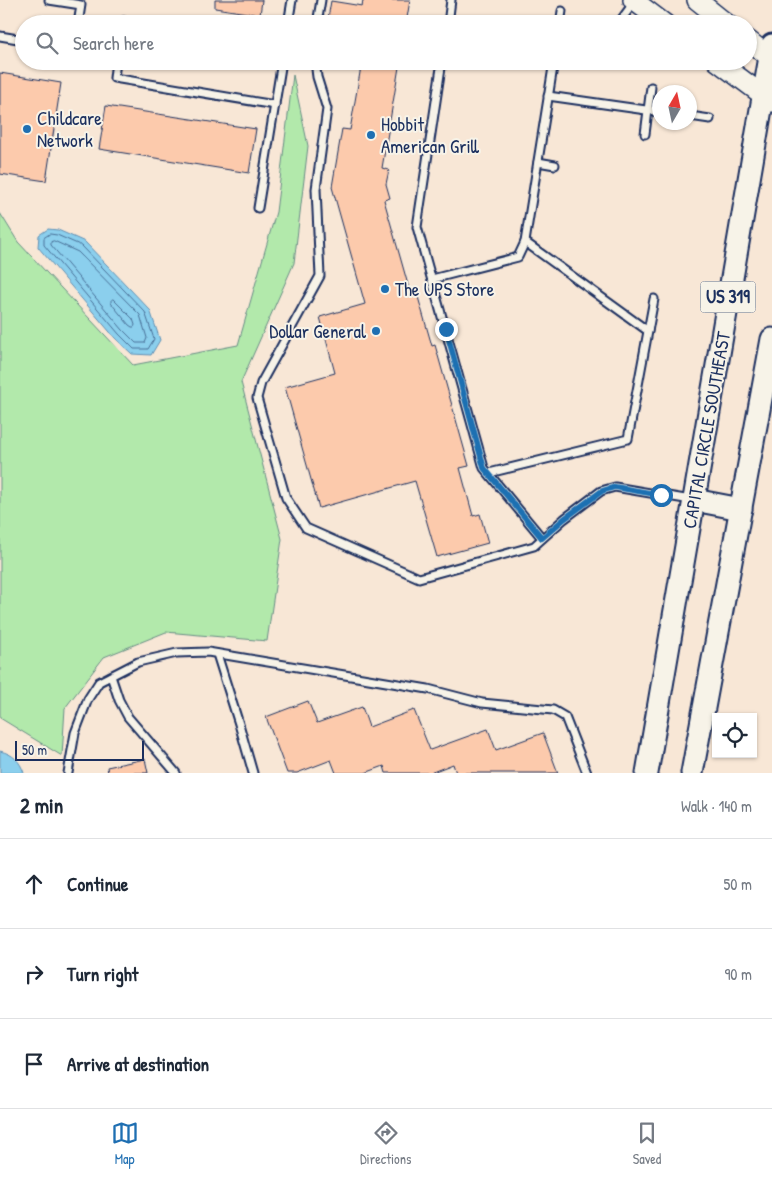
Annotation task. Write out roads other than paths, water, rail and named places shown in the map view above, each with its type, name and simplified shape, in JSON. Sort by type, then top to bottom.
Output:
[{"type":"main road","points":[[634,0],[654,15]]},
{"type":"main road","points":[[697,0],[716,15]]},
{"type":"main road","points":[[757,45],[771,53]]},
{"type":"main road","name":"CAPITAL CIRCLE SOUTHEAST","points":[[647,773],[736,250],[768,98],[771,53]]},
{"type":"main road","points":[[729,70],[768,98]]},
{"type":"main road","points":[[692,773],[772,339]]},
{"type":"main road","points":[[694,500],[741,509]]},
{"type":"lane","points":[[49,0],[81,5],[79,15]]},
{"type":"lane","points":[[290,15],[292,0]]},
{"type":"lane","points":[[318,15],[321,0]]},
{"type":"lane","points":[[449,15],[451,0]]},
{"type":"lane","points":[[624,15],[634,0]]},
{"type":"lane","points":[[561,15],[562,11]]},
{"type":"lane","points":[[0,36],[15,38]]},
{"type":"lane","points":[[115,70],[114,78],[275,105]]},
{"type":"lane","points":[[258,208],[281,70]]},
{"type":"lane","points":[[316,70],[316,77],[327,108],[316,190],[320,276],[261,383],[257,398],[286,498],[306,528],[419,578],[534,546],[564,519],[602,491],[615,487],[694,500]]},
{"type":"lane","points":[[441,70],[417,227],[484,468],[542,538]]},
{"type":"lane","points":[[432,279],[518,257],[525,242],[552,70]]},
{"type":"lane","points":[[645,134],[651,87]]},
{"type":"lane","points":[[548,96],[652,111]]},
{"type":"lane","points":[[697,117],[710,119]]},
{"type":"lane","points":[[538,162],[555,165]]},
{"type":"lane","points":[[525,242],[648,331]]},
{"type":"lane","points":[[489,473],[628,439],[654,300]]},
{"type":"lane","points":[[68,773],[75,734],[88,699],[99,682],[138,662],[177,653],[208,652],[428,689],[482,703],[553,710],[565,717],[587,773]]},
{"type":"lane","points":[[217,654],[253,773]]},
{"type":"lane","points":[[111,676],[119,700],[128,717],[176,773]]},
{"type":"water","points":[[48,229],[58,230],[85,242],[150,310],[160,340],[151,355],[132,354],[115,338],[38,247],[39,235]]},
{"type":"water","points":[[0,751],[9,754],[15,759],[24,773],[0,773]]},
{"type":"place","name":"Childcare Network","points":[[27,129]]},
{"type":"place","name":"Hobbit American Grill","points":[[371,135]]},
{"type":"place","name":"The UPS Store","points":[[385,289]]},
{"type":"place","name":"Dollar General","points":[[376,331]]}]
